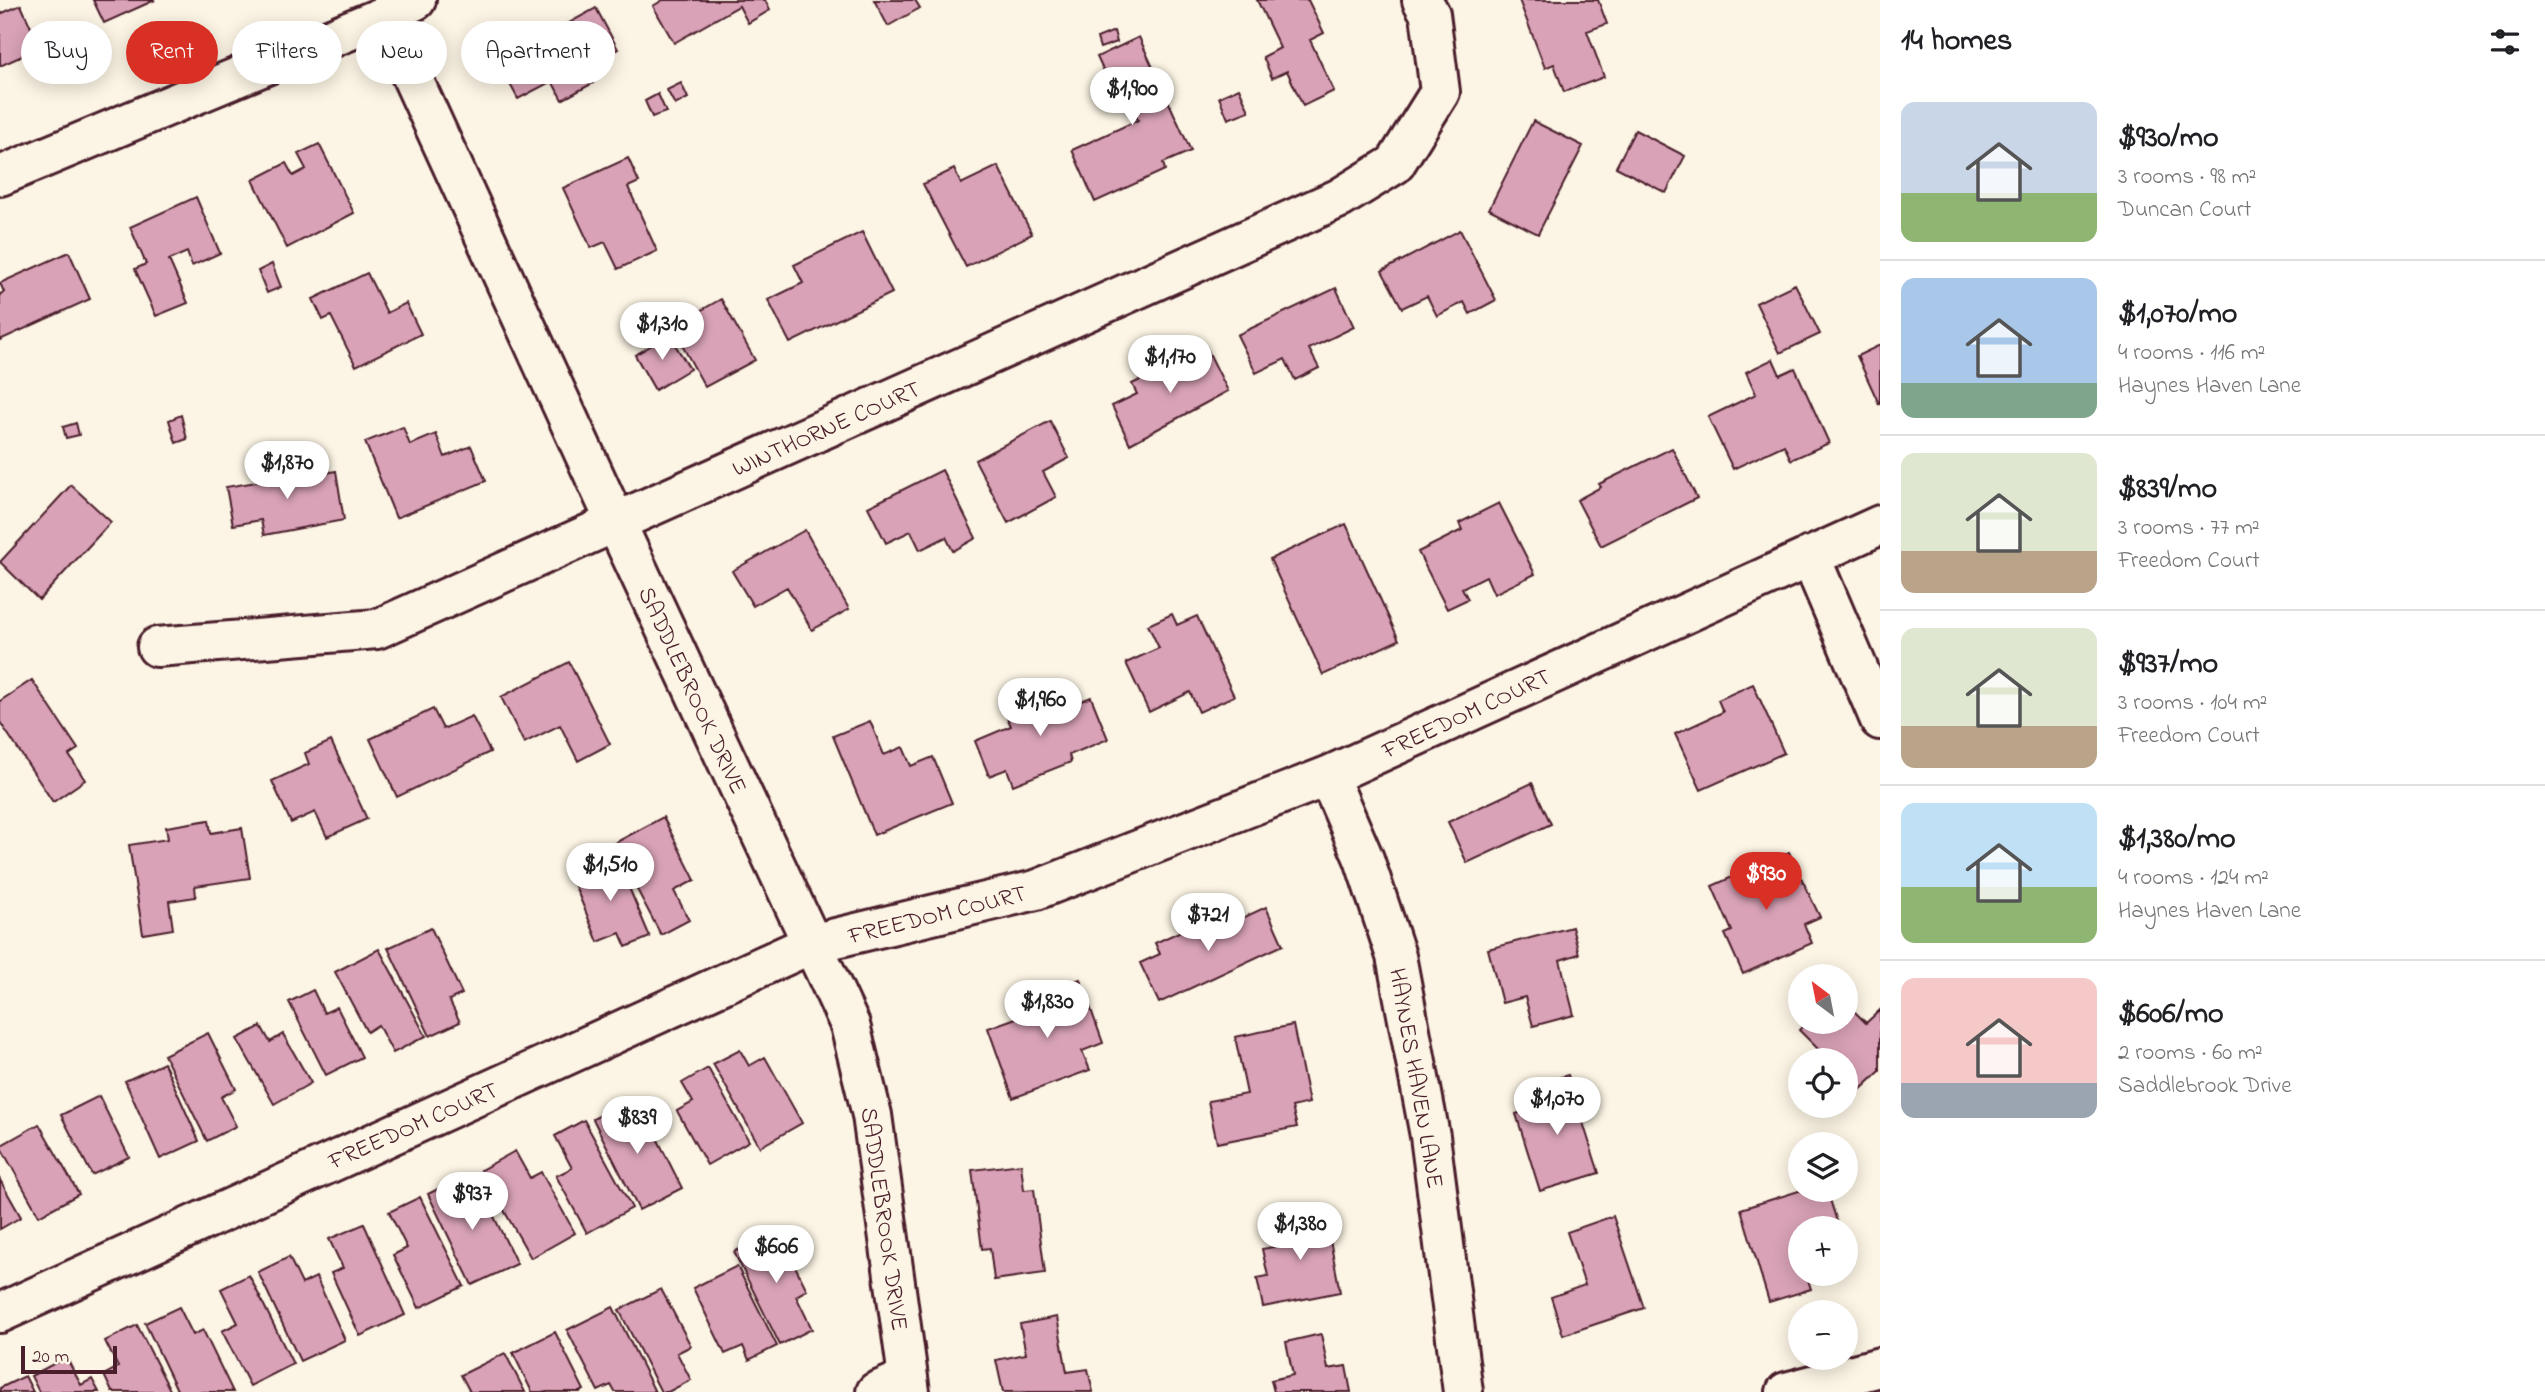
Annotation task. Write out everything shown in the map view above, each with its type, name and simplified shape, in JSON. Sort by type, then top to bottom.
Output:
[{"type":"street","name":"WINTHORNE COURT","points":[[157,648],[377,629],[1340,198],[1395,164],[1440,92],[1430,14],[1422,0]]},
{"type":"street","points":[[0,176],[400,8]]},
{"type":"street","name":"SADDLEBROOK DRIVE","points":[[400,8],[616,523],[850,1025],[872,1115],[898,1387]]},
{"type":"street","name":"FREEDOM COURT","points":[[0,1313],[811,944],[1036,890],[1328,776],[1880,526]]},
{"type":"street","points":[[1810,556],[1880,720]]},
{"type":"street","name":"HAYNES HAVEN LANE","points":[[1328,776],[1364,859],[1396,956],[1430,1136],[1463,1392]]},
{"type":"street","points":[[1786,1392],[1880,1367]]},
{"type":"building","points":[[93,0],[155,0],[108,21],[103,21]]},
{"type":"building","points":[[663,0],[765,0],[770,10],[748,23],[739,6],[674,43],[653,6]]},
{"type":"building","points":[[874,0],[915,0],[920,8],[888,26]]},
{"type":"building","points":[[1257,0],[1308,0],[1324,33],[1310,40],[1334,91],[1303,106],[1287,71],[1272,78],[1263,57],[1280,48]]},
{"type":"building","points":[[1519,0],[1598,0],[1607,24],[1587,31],[1604,77],[1564,92],[1554,64],[1545,68]]},
{"type":"building","points":[[21,5],[28,21],[21,21],[21,57],[0,66],[0,14]]},
{"type":"building","points":[[596,8],[603,21],[572,21]]},
{"type":"building","points":[[1114,31],[1117,42],[1100,48],[1097,38]]},
{"type":"building","points":[[1139,37],[1191,151],[1163,163],[1165,170],[1095,202],[1072,150],[1138,120],[1128,98],[1118,102],[1097,57]]},
{"type":"building","points":[[681,83],[688,98],[675,105],[667,90]]},
{"type":"building","points":[[510,84],[546,84],[518,99]]},
{"type":"building","points":[[554,84],[591,84],[562,100]]},
{"type":"building","points":[[1239,88],[1249,111],[1228,119],[1219,97]]},
{"type":"building","points":[[658,94],[666,112],[652,117],[645,101]]},
{"type":"building","points":[[1533,121],[1583,146],[1538,234],[1489,209]]},
{"type":"building","points":[[1635,130],[1685,156],[1666,193],[1616,167]]},
{"type":"building","points":[[319,144],[354,213],[287,248],[253,180],[286,163],[293,176],[306,169],[298,154]]},
{"type":"building","points":[[628,158],[639,182],[628,187],[657,251],[618,269],[605,242],[591,248],[563,188]]},
{"type":"building","points":[[998,166],[1032,234],[966,267],[923,184],[954,169],[961,184]]},
{"type":"building","points":[[196,197],[220,253],[192,266],[187,252],[169,260],[188,303],[156,316],[135,269],[146,264],[130,227]]},
{"type":"building","points":[[1460,230],[1496,300],[1470,314],[1464,302],[1437,316],[1427,296],[1402,308],[1382,271]]},
{"type":"building","points":[[862,232],[892,293],[790,343],[768,300],[803,283],[794,265]]},
{"type":"building","points":[[69,252],[90,299],[0,340],[0,294],[4,292],[0,283]]},
{"type":"building","points":[[272,264],[281,287],[267,293],[258,271]]},
{"type":"building","points":[[367,273],[387,313],[406,303],[421,334],[356,366],[331,316],[323,320],[313,299]]},
{"type":"building","points":[[1795,284],[1820,334],[1780,353],[1756,303]]},
{"type":"building","points":[[1336,288],[1354,327],[1309,349],[1319,368],[1295,380],[1285,359],[1256,373],[1237,335]]},
{"type":"building","points":[[721,299],[755,360],[705,387],[672,327]]},
{"type":"building","points":[[669,335],[690,369],[655,390],[635,355]]},
{"type":"building","points":[[1880,345],[1880,403],[1879,404],[1857,356]]},
{"type":"building","points":[[1206,347],[1228,391],[1130,444],[1112,406],[1137,394],[1132,384]]},
{"type":"building","points":[[1773,359],[1780,375],[1795,368],[1829,443],[1791,460],[1784,445],[1733,469],[1708,417],[1756,394],[1746,372]]},
{"type":"building","points":[[181,415],[187,439],[176,443],[169,420]]},
{"type":"building","points":[[1050,421],[1069,458],[1043,472],[1056,497],[1008,523],[975,460]]},
{"type":"building","points":[[76,423],[79,435],[66,438],[63,427]]},
{"type":"building","points":[[403,427],[410,445],[436,434],[445,457],[471,446],[486,481],[396,518],[365,442]]},
{"type":"building","points":[[1672,448],[1697,498],[1601,546],[1577,500],[1601,487],[1599,484]]},
{"type":"building","points":[[297,462],[300,478],[336,471],[344,520],[264,535],[261,520],[233,525],[226,487],[274,479],[272,467]]},
{"type":"building","points":[[942,470],[976,538],[953,551],[946,537],[920,550],[911,531],[886,543],[868,507]]},
{"type":"building","points":[[71,485],[111,522],[39,600],[0,562]]},
{"type":"building","points":[[1499,503],[1535,574],[1494,594],[1486,576],[1462,588],[1468,599],[1447,609],[1418,552],[1462,530],[1459,523]]},
{"type":"building","points":[[1346,524],[1399,640],[1323,675],[1270,559]]},
{"type":"building","points":[[805,530],[849,609],[812,630],[787,587],[753,606],[732,571]]},
{"type":"building","points":[[1172,614],[1177,625],[1197,616],[1234,696],[1199,712],[1190,692],[1149,712],[1126,663],[1159,648],[1148,625]]},
{"type":"building","points":[[569,662],[610,744],[578,761],[560,725],[524,743],[501,697]]},
{"type":"building","points":[[32,680],[78,749],[69,755],[85,780],[53,802],[0,722],[0,701]]},
{"type":"building","points":[[1753,684],[1784,753],[1701,790],[1675,734],[1723,712],[1718,700]]},
{"type":"building","points":[[1042,692],[1051,713],[1091,697],[1108,739],[1069,755],[1071,762],[1013,785],[1007,769],[989,776],[975,741],[1011,726],[1003,708]]},
{"type":"building","points":[[433,709],[443,729],[472,716],[490,752],[397,797],[370,739]]},
{"type":"building","points":[[870,721],[884,755],[903,747],[911,766],[933,757],[952,803],[874,835],[833,736]]},
{"type":"building","points":[[331,741],[367,819],[327,837],[315,812],[291,823],[272,781],[309,764],[305,753]]},
{"type":"building","points":[[1532,783],[1551,824],[1467,863],[1448,822]]},
{"type":"building","points":[[663,817],[695,880],[674,891],[689,920],[661,935],[613,844]]},
{"type":"building","points":[[209,820],[211,833],[242,828],[250,878],[195,886],[196,897],[169,901],[173,929],[143,934],[129,845],[168,839],[166,827]]},
{"type":"building","points":[[1789,852],[1820,917],[1804,924],[1812,943],[1743,974],[1725,934],[1732,931],[1712,886]]},
{"type":"building","points":[[616,857],[650,937],[626,947],[620,933],[598,942],[571,876]]},
{"type":"building","points":[[1266,907],[1283,945],[1159,1003],[1140,963],[1160,954],[1155,943],[1213,916],[1219,929]]},
{"type":"building","points":[[1572,927],[1579,954],[1560,960],[1574,1015],[1533,1026],[1525,997],[1502,1003],[1488,949]]},
{"type":"building","points":[[431,928],[462,994],[449,1000],[460,1022],[430,1036],[388,948]]},
{"type":"building","points":[[379,949],[426,1036],[393,1053],[378,1025],[367,1032],[335,972]]},
{"type":"building","points":[[1080,979],[1103,1043],[1082,1051],[1090,1070],[1013,1098],[988,1028],[1030,1013],[1025,999]]},
{"type":"building","points":[[313,990],[324,1013],[337,1007],[362,1057],[326,1075],[289,1002]]},
{"type":"building","points":[[1880,1010],[1880,1071],[1858,1092],[1858,1048],[1817,1048],[1803,1034],[1858,1034],[1858,1015],[1866,1023]]},
{"type":"building","points":[[1293,1025],[1309,1103],[1292,1107],[1297,1127],[1217,1143],[1208,1101],[1247,1094],[1235,1037]]},
{"type":"building","points":[[261,1026],[270,1042],[283,1034],[311,1083],[274,1104],[237,1039]]},
{"type":"building","points":[[208,1033],[236,1089],[221,1097],[236,1126],[207,1141],[164,1055]]},
{"type":"building","points":[[740,1050],[749,1066],[765,1057],[802,1123],[760,1147],[713,1064]]},
{"type":"building","points":[[164,1063],[199,1141],[160,1159],[125,1081]]},
{"type":"building","points":[[708,1068],[749,1141],[707,1165],[677,1111],[693,1102],[682,1083]]},
{"type":"building","points":[[1568,1075],[1599,1173],[1540,1191],[1516,1114],[1544,1106],[1537,1084]]},
{"type":"building","points":[[99,1096],[129,1157],[92,1175],[61,1115]]},
{"type":"building","points":[[628,1101],[642,1129],[650,1124],[682,1188],[639,1210],[593,1119]]},
{"type":"building","points":[[584,1120],[632,1208],[587,1233],[556,1176],[572,1168],[555,1136]]},
{"type":"building","points":[[39,1124],[79,1194],[39,1216],[0,1146]]},
{"type":"building","points":[[515,1151],[530,1178],[541,1172],[575,1233],[531,1258],[481,1170]]},
{"type":"building","points":[[1021,1164],[1024,1190],[1034,1189],[1045,1273],[994,1280],[990,1248],[982,1249],[972,1170]]},
{"type":"building","points":[[462,1177],[475,1205],[486,1200],[517,1264],[472,1285],[428,1194]]},
{"type":"building","points":[[0,1180],[21,1217],[0,1229]]},
{"type":"building","points":[[1788,1194],[1788,1202],[1831,1202],[1835,1216],[1788,1216],[1788,1286],[1810,1286],[1811,1289],[1769,1302],[1741,1209]]},
{"type":"building","points":[[420,1197],[464,1286],[419,1308],[393,1255],[407,1248],[389,1212]]},
{"type":"building","points":[[1324,1209],[1340,1292],[1263,1307],[1257,1278],[1268,1276],[1262,1249],[1289,1244],[1284,1217]]},
{"type":"building","points":[[1613,1216],[1644,1308],[1563,1335],[1551,1297],[1585,1285],[1567,1232]]},
{"type":"building","points":[[364,1224],[405,1315],[360,1336],[331,1273],[343,1268],[329,1239]]},
{"type":"building","points":[[777,1230],[807,1290],[796,1296],[812,1329],[780,1345],[734,1252]]},
{"type":"building","points":[[289,1257],[302,1284],[316,1277],[345,1340],[300,1361],[258,1272]]},
{"type":"building","points":[[737,1266],[777,1346],[749,1360],[743,1346],[725,1354],[693,1288]]},
{"type":"building","points":[[249,1275],[293,1364],[250,1386],[222,1331],[238,1323],[221,1289]]},
{"type":"building","points":[[661,1289],[691,1346],[677,1353],[691,1380],[668,1392],[661,1392],[619,1310]]},
{"type":"building","points":[[179,1307],[193,1335],[203,1330],[233,1392],[178,1392],[145,1323]]},
{"type":"building","points":[[613,1307],[655,1392],[615,1392],[611,1385],[598,1391],[567,1330]]},
{"type":"building","points":[[1057,1317],[1067,1372],[1088,1369],[1093,1392],[1003,1392],[996,1360],[1026,1354],[1020,1324]]},
{"type":"building","points":[[137,1325],[171,1392],[112,1392],[104,1375],[118,1367],[105,1341]]},
{"type":"building","points":[[555,1332],[584,1390],[580,1392],[532,1392],[513,1353]]},
{"type":"building","points":[[1321,1334],[1328,1369],[1346,1366],[1351,1392],[1274,1392],[1271,1380],[1293,1375],[1286,1342]]},
{"type":"building","points":[[505,1353],[525,1392],[470,1392],[461,1375]]},
{"type":"building","points":[[66,1357],[81,1385],[92,1379],[99,1392],[39,1392],[31,1376]]},
{"type":"building","points":[[25,1376],[33,1392],[0,1392],[0,1388]]}]
